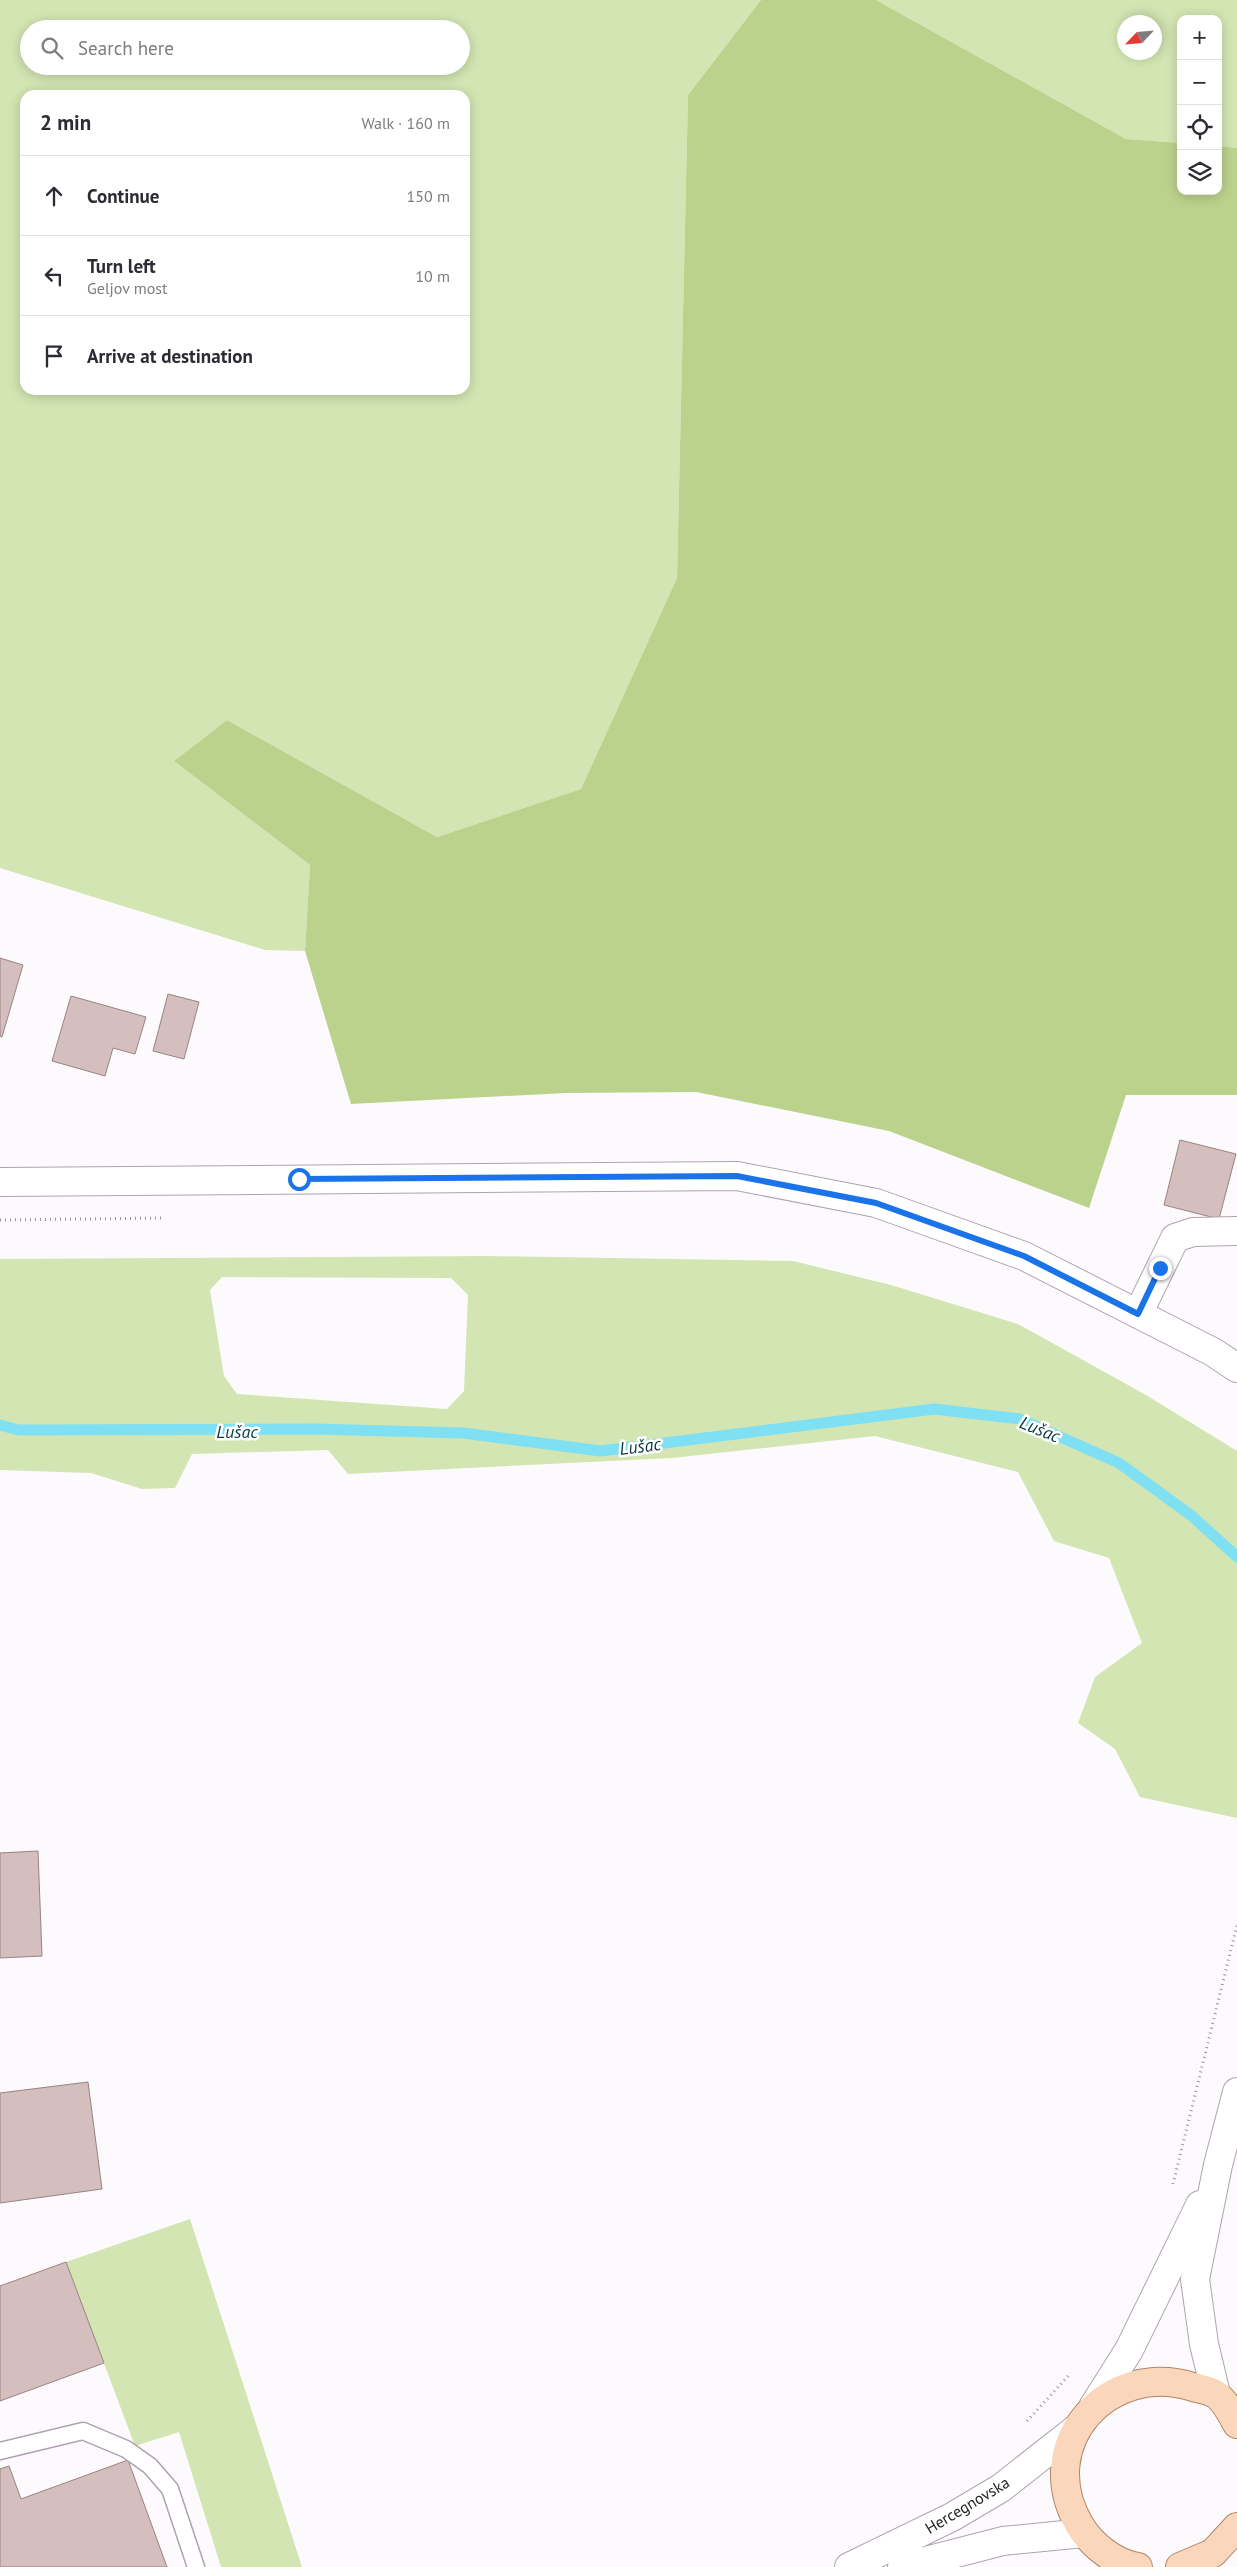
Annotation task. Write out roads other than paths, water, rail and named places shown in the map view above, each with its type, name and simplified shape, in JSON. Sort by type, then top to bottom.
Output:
[{"type":"main road","points":[[1138,2567],[1107,2560],[1084,2533],[1070,2509],[1064,2482],[1066,2454],[1076,2429],[1093,2408],[1118,2389],[1148,2381],[1180,2383],[1216,2394],[1236,2419]]},
{"type":"main road","points":[[1180,2567],[1208,2560],[1237,2527]]},
{"type":"street","points":[[0,1182],[737,1176],[876,1203],[1024,1256],[1213,1352],[1237,1368]]},
{"type":"street","points":[[1138,1314],[1176,1238],[1193,1232],[1237,1231]]},
{"type":"street","points":[[1216,2394],[1204,2344],[1196,2279],[1218,2165],[1237,2092]]},
{"type":"street","points":[[1093,2408],[1129,2350],[1218,2165]]},
{"type":"street","name":"Hercegnovska","points":[[849,2567],[952,2517],[1000,2488],[1076,2429]]},
{"type":"street","name":"Hercegnovska","points":[[902,2567],[1003,2541],[1084,2533]]},
{"type":"lane","points":[[0,2451],[83,2431],[126,2449],[150,2466],[170,2488],[196,2567]]},
{"type":"waterway","name":"Lušac","points":[[0,1425],[19,1430],[315,1429],[463,1433],[601,1451],[934,1409],[1020,1419],[1119,1463],[1192,1516],[1237,1557]]}]
